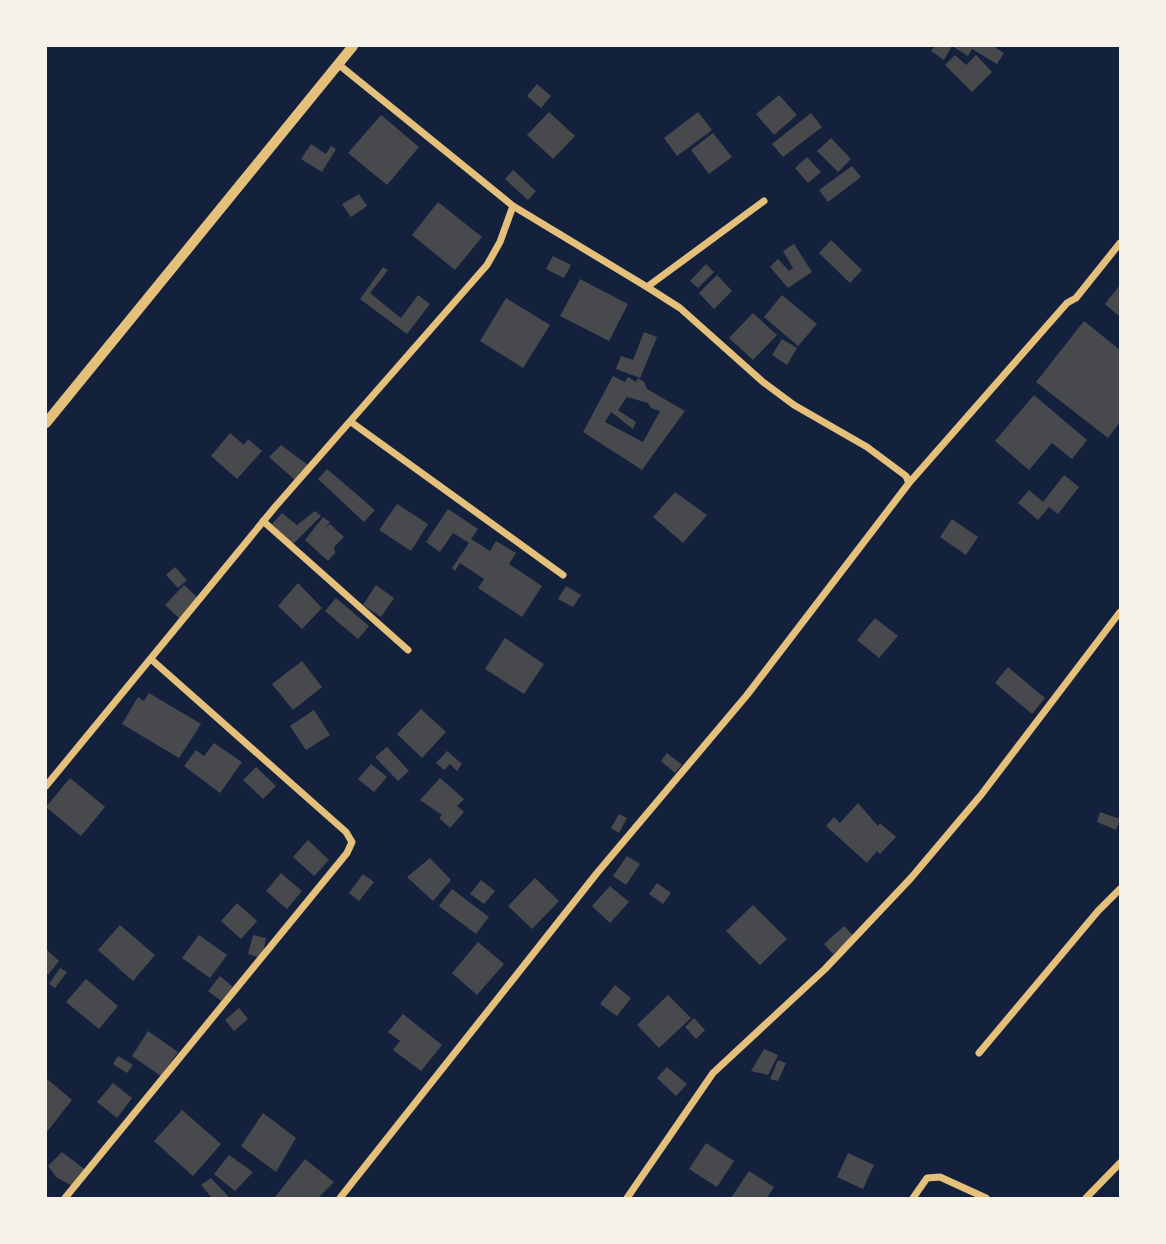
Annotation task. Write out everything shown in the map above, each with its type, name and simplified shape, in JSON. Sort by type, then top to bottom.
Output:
[{"type":"street","points":[[46,422],[353,46]]},
{"type":"street","points":[[338,64],[513,206],[688,315],[763,382],[794,405],[867,447],[906,477],[909,484]]},
{"type":"street","points":[[647,287],[764,201]]},
{"type":"street","points":[[46,786],[152,660],[263,521],[487,265],[500,242],[513,206]]},
{"type":"street","points":[[340,1199],[597,873],[755,685],[909,484],[1067,303],[1076,298],[1121,243]]},
{"type":"street","points":[[351,422],[563,575]]},
{"type":"street","points":[[263,521],[408,649]]},
{"type":"street","points":[[627,1199],[713,1073],[825,969],[911,878],[981,794],[1121,612]]},
{"type":"street","points":[[65,1199],[347,853],[352,842],[330,818],[152,660]]},
{"type":"street","points":[[979,1054],[1098,911],[1121,889]]},
{"type":"street","points":[[1086,1199],[1121,1163]]},
{"type":"street","points":[[913,1199],[927,1178],[940,1177],[986,1199]]},
{"type":"building","points":[[935,46],[952,46],[944,60],[931,51]]},
{"type":"building","points":[[952,46],[993,46],[1004,53],[997,64],[972,49],[968,56]]},
{"type":"building","points":[[955,55],[966,65],[976,55],[992,72],[972,92],[945,65]]},
{"type":"building","points":[[537,84],[551,96],[541,108],[527,96]]},
{"type":"building","points":[[779,95],[797,115],[774,135],[756,114]]},
{"type":"building","points":[[549,112],[575,136],[553,159],[527,135]]},
{"type":"building","points":[[698,112],[712,130],[677,156],[664,138]]},
{"type":"building","points":[[811,113],[822,127],[783,157],[772,144]]},
{"type":"building","points":[[381,115],[419,147],[387,185],[348,153]]},
{"type":"building","points":[[713,133],[732,157],[709,174],[691,150]]},
{"type":"building","points":[[831,138],[851,159],[838,172],[817,151]]},
{"type":"building","points":[[311,144],[326,154],[331,146],[336,149],[322,172],[301,159]]},
{"type":"building","points":[[807,157],[821,172],[808,183],[795,168]]},
{"type":"building","points":[[852,166],[861,177],[828,202],[819,190]]},
{"type":"building","points":[[513,170],[536,191],[528,200],[505,179]]},
{"type":"building","points":[[359,194],[367,206],[351,217],[342,204]]},
{"type":"building","points":[[438,202],[482,237],[455,270],[412,235]]},
{"type":"building","points":[[831,240],[862,270],[850,283],[819,253]]},
{"type":"building","points":[[794,244],[812,272],[788,288],[770,267],[778,259],[789,271],[793,268],[783,251]]},
{"type":"building","points":[[553,256],[571,265],[564,278],[546,269]]},
{"type":"building","points":[[706,264],[714,272],[698,288],[690,281]]},
{"type":"building","points":[[383,267],[388,270],[370,293],[401,318],[418,295],[430,304],[407,334],[360,299]]},
{"type":"building","points":[[717,275],[732,291],[714,309],[699,293]]},
{"type":"building","points":[[580,279],[628,304],[609,341],[560,316]]},
{"type":"building","points":[[1120,285],[1120,317],[1105,304]]},
{"type":"building","points":[[782,295],[817,324],[798,346],[764,317]]},
{"type":"building","points":[[506,298],[550,325],[523,368],[480,341]]},
{"type":"building","points":[[753,313],[777,335],[753,360],[729,338]]},
{"type":"building","points":[[1084,321],[1120,350],[1120,422],[1108,438],[1036,382]]},
{"type":"building","points":[[644,332],[657,337],[640,378],[616,369],[621,356],[633,360]]},
{"type":"building","points":[[782,339],[797,348],[787,365],[772,355]]},
{"type":"building","points":[[613,376],[625,382],[628,377],[636,382],[638,378],[644,382],[647,389],[685,411],[642,470],[583,432]],"holes":[[[627,397],[648,403],[651,408],[660,411],[643,442],[605,422],[611,412],[633,429],[636,422],[618,410]]]},
{"type":"building","points":[[1034,395],[1087,440],[1072,459],[1052,443],[1029,470],[995,441]]},
{"type":"building","points":[[230,433],[244,445],[248,439],[262,451],[237,479],[211,456]]},
{"type":"building","points":[[281,445],[308,465],[296,481],[269,457]]},
{"type":"building","points":[[327,469],[375,510],[364,522],[318,479]]},
{"type":"building","points":[[1064,475],[1079,487],[1058,514],[1049,507],[1038,520],[1018,503],[1029,490],[1043,502]]},
{"type":"building","points":[[675,492],[707,515],[683,543],[653,517]]},
{"type":"building","points":[[397,504],[428,524],[411,551],[379,530]]},
{"type":"building","points":[[448,509],[478,529],[471,539],[490,551],[496,541],[516,553],[509,564],[542,586],[522,617],[478,588],[484,579],[460,563],[455,571],[452,568],[469,543],[453,533],[440,552],[426,542]]},
{"type":"building","points":[[315,511],[321,516],[293,544],[272,524],[282,513],[297,525]]},
{"type":"building","points":[[323,517],[330,522],[324,529],[330,524],[344,537],[334,547],[335,553],[328,561],[305,540]]},
{"type":"building","points":[[952,519],[978,537],[966,555],[940,537]]},
{"type":"building","points":[[175,567],[187,580],[178,588],[166,575]]},
{"type":"building","points":[[298,583],[322,608],[302,629],[278,606]]},
{"type":"building","points":[[184,585],[200,600],[181,620],[165,605]]},
{"type":"building","points":[[376,585],[394,598],[381,617],[363,605]]},
{"type":"building","points":[[566,586],[581,595],[573,607],[558,599]]},
{"type":"building","points":[[336,598],[369,626],[358,639],[325,611]]},
{"type":"building","points":[[875,618],[898,636],[879,658],[857,640]]},
{"type":"building","points":[[505,638],[544,664],[524,694],[485,669]]},
{"type":"building","points":[[302,661],[322,687],[293,710],[272,684]]},
{"type":"building","points":[[1008,667],[1045,698],[1032,714],[995,683]]},
{"type":"building","points":[[149,693],[201,724],[179,758],[122,724],[138,697],[144,701]]},
{"type":"building","points":[[421,709],[446,732],[422,758],[397,734]]},
{"type":"building","points":[[314,710],[330,735],[306,750],[290,726]]},
{"type":"building","points":[[214,743],[242,762],[220,793],[184,766],[196,750],[204,756]]},
{"type":"building","points":[[387,747],[409,771],[398,781],[375,757]]},
{"type":"building","points":[[447,751],[462,764],[457,771],[450,764],[444,770],[436,763]]},
{"type":"building","points":[[667,753],[682,765],[675,773],[661,761]]},
{"type":"building","points":[[371,764],[387,777],[374,792],[358,779]]},
{"type":"building","points":[[256,767],[276,786],[263,799],[243,780]]},
{"type":"building","points":[[70,778],[105,807],[81,836],[46,807]]},
{"type":"building","points":[[440,778],[464,799],[457,806],[464,812],[450,828],[439,818],[442,815],[420,800]]},
{"type":"building","points":[[858,803],[878,826],[880,823],[896,837],[880,854],[877,851],[867,863],[826,826],[834,817],[840,823]]},
{"type":"building","points":[[1100,812],[1120,819],[1116,830],[1097,822]]},
{"type":"building","points":[[619,814],[627,818],[619,833],[611,828]]},
{"type":"building","points":[[308,840],[329,860],[314,876],[293,857]]},
{"type":"building","points":[[627,856],[640,864],[626,885],[613,876]]},
{"type":"building","points":[[430,858],[451,880],[433,901],[407,877]]},
{"type":"building","points":[[281,873],[302,891],[287,909],[266,891]]},
{"type":"building","points":[[363,874],[374,882],[359,901],[349,893]]},
{"type":"building","points":[[535,878],[559,901],[532,929],[508,906]]},
{"type":"building","points":[[481,880],[495,891],[484,904],[470,894]]},
{"type":"building","points":[[657,883],[671,893],[663,904],[649,894]]},
{"type":"building","points":[[610,886],[629,902],[610,923],[592,906]]},
{"type":"building","points":[[452,889],[489,917],[476,934],[439,906]]},
{"type":"building","points":[[237,903],[257,921],[241,939],[221,921]]},
{"type":"building","points":[[753,905],[787,939],[760,965],[726,931]]},
{"type":"building","points":[[120,925],[155,955],[133,981],[98,950]]},
{"type":"building","points":[[844,926],[854,936],[833,954],[824,944]]},
{"type":"building","points":[[199,935],[227,955],[210,978],[182,958]]},
{"type":"building","points":[[253,935],[266,938],[262,958],[248,954]]},
{"type":"building","points":[[478,942],[504,964],[477,995],[452,973]]},
{"type":"building","points":[[46,949],[59,961],[48,975],[46,973]]},
{"type":"building","points":[[60,968],[67,972],[55,988],[49,984]]},
{"type":"building","points":[[220,976],[233,987],[221,1001],[208,991]]},
{"type":"building","points":[[86,979],[118,1006],[99,1029],[66,1002]]},
{"type":"building","points":[[615,985],[631,998],[617,1016],[600,1004]]},
{"type":"building","points":[[668,995],[691,1018],[659,1048],[637,1025]]},
{"type":"building","points":[[239,1008],[248,1019],[234,1031],[225,1020]]},
{"type":"building","points":[[403,1014],[442,1045],[421,1071],[393,1050],[400,1041],[388,1032]]},
{"type":"building","points":[[694,1018],[705,1030],[696,1039],[685,1027]]},
{"type":"building","points":[[148,1031],[178,1052],[161,1076],[132,1056]]},
{"type":"building","points":[[764,1049],[778,1055],[768,1075],[751,1071]]},
{"type":"building","points":[[118,1056],[133,1065],[127,1073],[113,1064]]},
{"type":"building","points":[[778,1060],[786,1063],[778,1081],[770,1079]]},
{"type":"building","points":[[667,1067],[687,1084],[676,1096],[657,1078]]},
{"type":"building","points":[[46,1078],[72,1100],[46,1133]]},
{"type":"building","points":[[113,1083],[132,1098],[117,1118],[97,1102]]},
{"type":"building","points":[[182,1110],[221,1144],[193,1176],[154,1141]]},
{"type":"building","points":[[263,1113],[296,1138],[276,1172],[241,1146]]},
{"type":"building","points":[[706,1143],[734,1161],[717,1187],[689,1169]]},
{"type":"building","points":[[62,1152],[88,1172],[72,1186],[56,1177],[48,1166]]},
{"type":"building","points":[[848,1153],[874,1165],[863,1189],[837,1177]]},
{"type":"building","points":[[229,1155],[253,1172],[235,1191],[214,1174]]},
{"type":"building","points":[[305,1159],[334,1182],[318,1198],[275,1197]]},
{"type":"building","points":[[749,1171],[774,1187],[767,1198],[731,1198]]},
{"type":"building","points":[[211,1178],[230,1198],[212,1198],[201,1185]]}]
